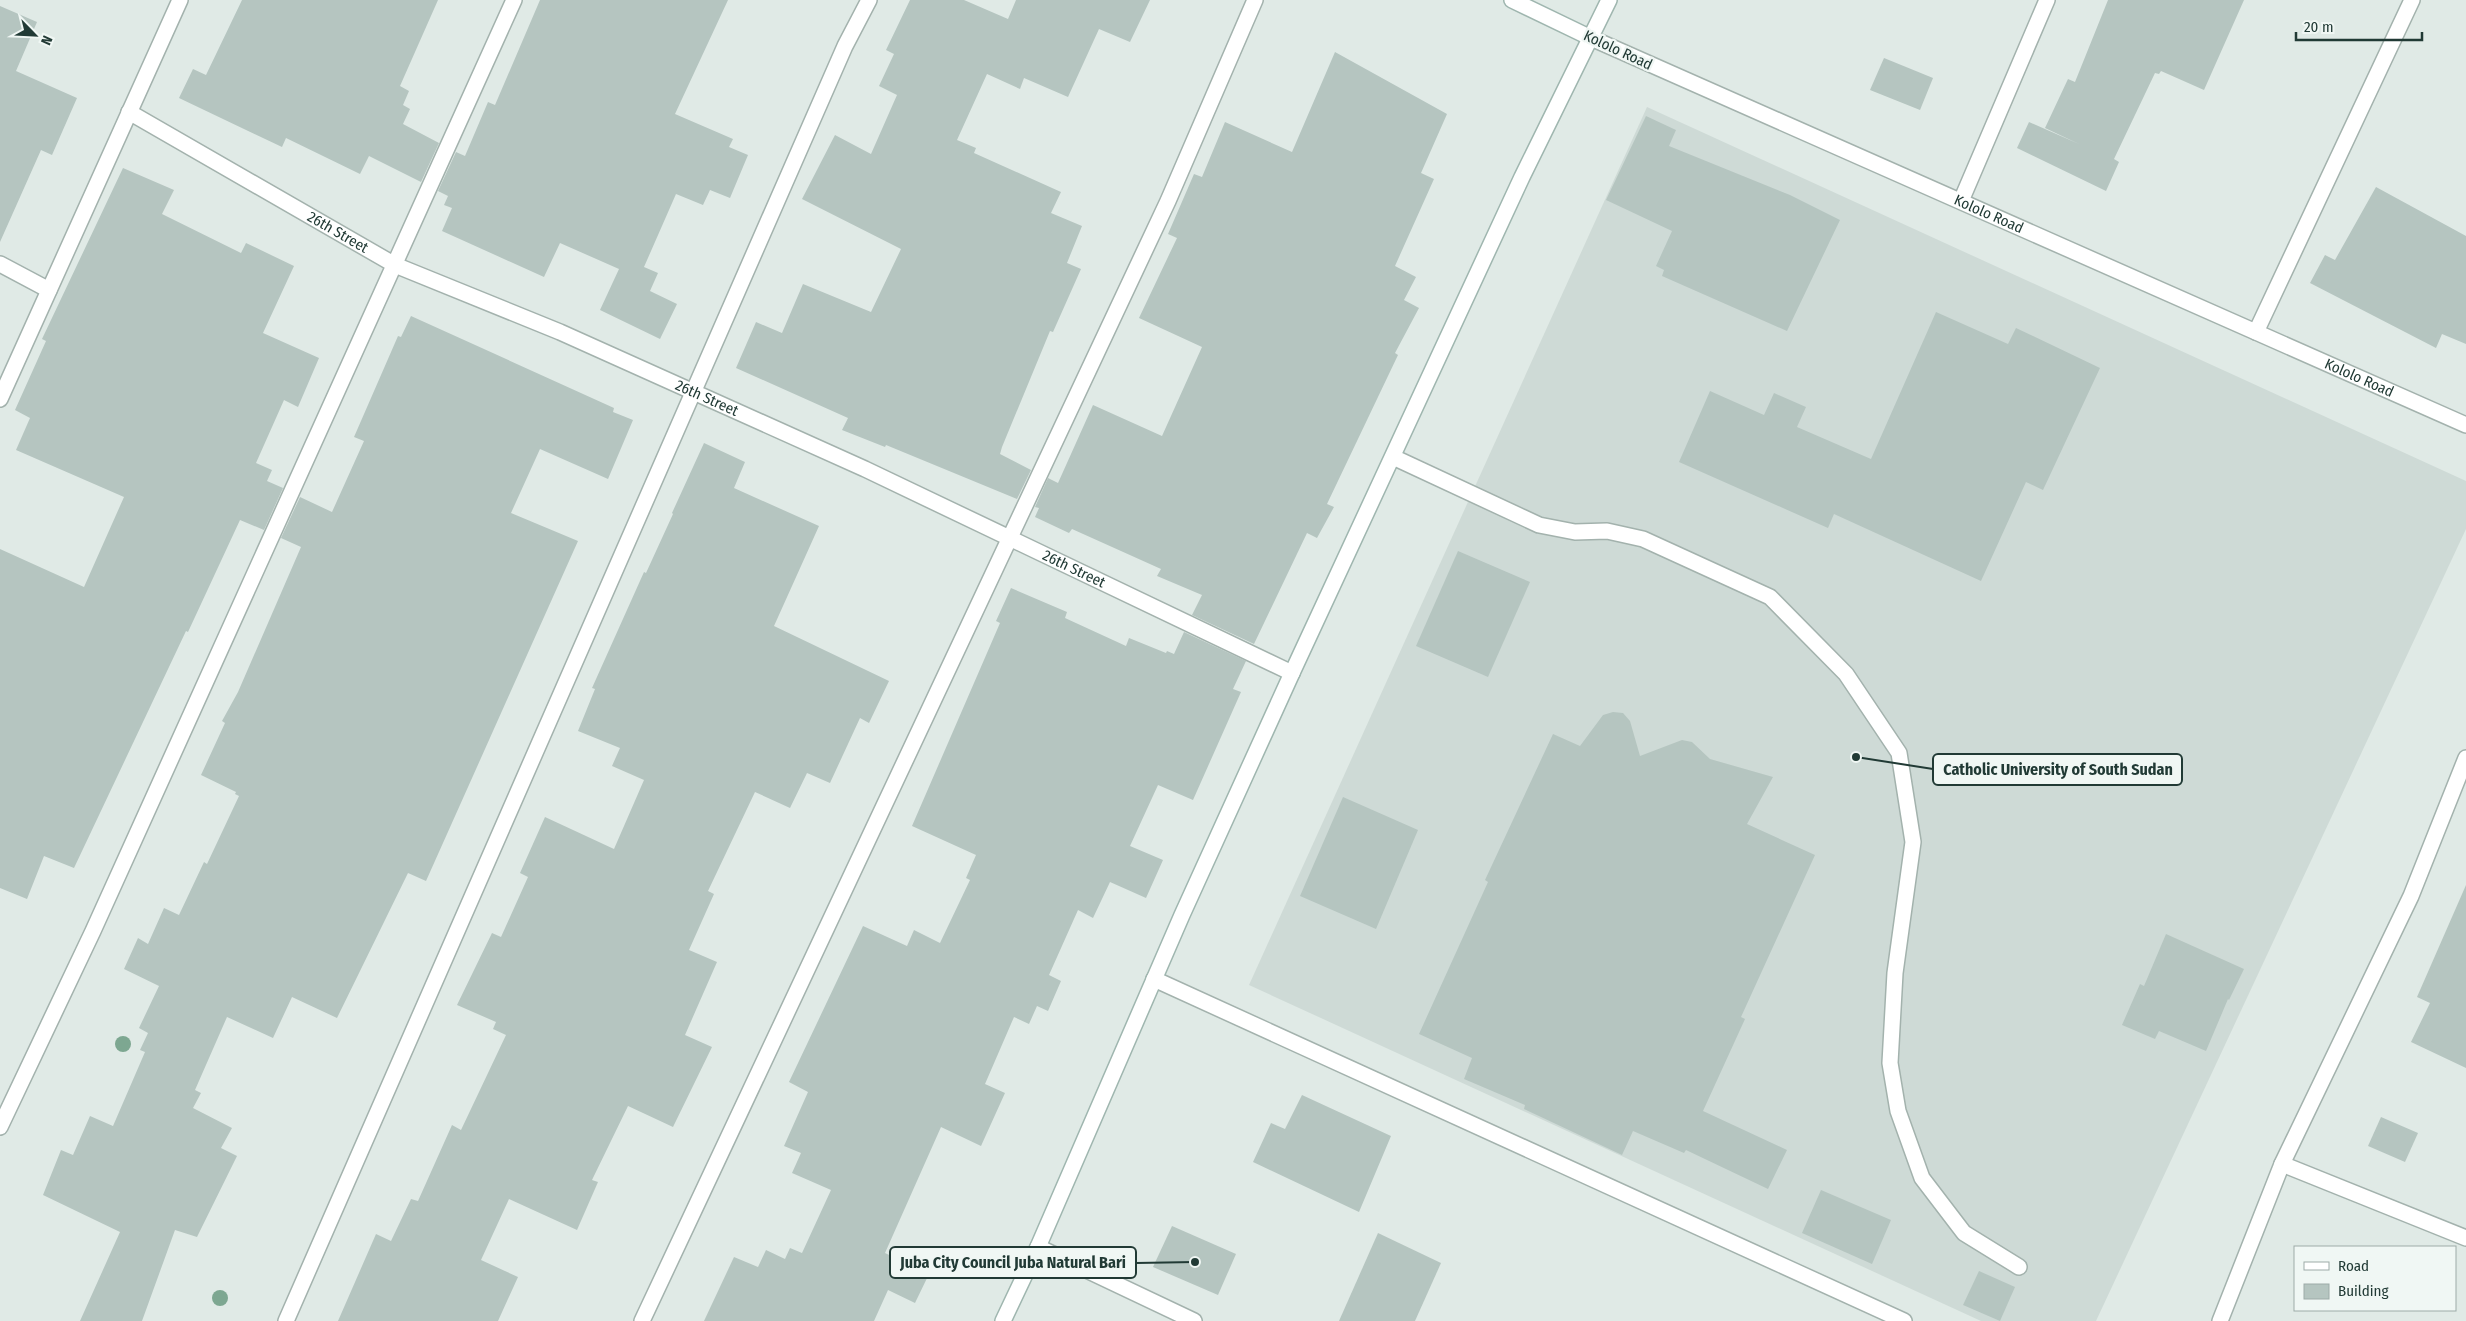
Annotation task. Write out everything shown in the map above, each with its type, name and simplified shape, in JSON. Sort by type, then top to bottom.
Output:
[{"type":"street","points":[[0,399],[180,0]]},
{"type":"street","points":[[0,1127],[97,922],[514,0]]},
{"type":"street","points":[[286,1321],[691,392],[845,46],[869,0]]},
{"type":"street","points":[[642,1321],[1168,201],[1254,0]]},
{"type":"street","name":"Kololo Road","points":[[1512,0],[1591,38],[1962,200],[2466,426]]},
{"type":"street","points":[[1003,1321],[1038,1247],[1154,979],[1292,673],[1522,177],[1609,0]]},
{"type":"street","points":[[1962,200],[2047,0]]},
{"type":"street","points":[[2256,332],[2412,0]]},
{"type":"street","name":"26th Street","points":[[129,112],[395,265],[560,332],[865,469],[1292,673]]},
{"type":"street","points":[[0,264],[49,290]]},
{"type":"street","points":[[1393,457],[1539,525],[1575,532],[1607,531],[1643,539],[1770,597],[1846,674],[1899,752],[1912,842],[1895,973],[1890,1064],[1898,1111],[1922,1178],[1964,1233],[2019,1267]]},
{"type":"street","points":[[2220,1321],[2282,1164],[2411,896],[2466,758]]},
{"type":"street","points":[[1154,979],[1904,1321]]},
{"type":"street","points":[[2282,1164],[2466,1238]]},
{"type":"street","points":[[1038,1247],[1194,1321]]},
{"type":"shaded area","points":[[1647,107],[2466,481],[2466,529],[2096,1321],[1981,1321],[1249,985]]},
{"type":"building","points":[[242,0],[438,0],[400,86],[409,91],[403,105],[410,109],[403,124],[439,143],[421,182],[369,156],[360,174],[286,138],[282,147],[179,98],[193,69],[206,75]]},
{"type":"building","points":[[540,0],[728,0],[675,114],[733,139],[729,147],[748,155],[730,198],[710,190],[703,205],[676,194],[644,267],[658,273],[650,291],[677,304],[660,339],[600,310],[619,269],[560,243],[544,277],[442,231],[452,208],[444,205],[448,196],[438,191],[456,152],[465,156],[488,102],[495,105]]},
{"type":"building","points":[[910,0],[964,0],[1008,19],[1016,0],[1150,0],[1130,42],[1099,29],[1068,97],[1024,78],[1020,89],[987,74],[957,140],[976,148],[974,153],[1061,192],[1051,213],[1082,226],[1067,263],[1081,269],[1053,332],[1050,331],[1000,454],[1031,470],[1017,499],[886,445],[885,447],[842,430],[848,418],[736,368],[756,322],[782,333],[803,284],[871,312],[901,249],[802,199],[835,135],[871,154],[897,95],[879,86],[894,54],[886,50]]},
{"type":"building","points":[[2108,0],[2244,0],[2204,90],[2161,71],[2159,74],[2155,73],[2114,159],[2119,162],[2106,191],[2017,148],[2029,122],[2079,144],[2045,128],[2068,79],[2075,82]]},
{"type":"building","points":[[0,6],[37,22],[16,71],[77,98],[52,155],[41,150],[0,242]]},
{"type":"building","points":[[1335,52],[1447,114],[1421,173],[1434,179],[1395,266],[1416,277],[1404,300],[1419,308],[1395,353],[1398,355],[1327,504],[1334,507],[1317,538],[1307,533],[1254,644],[1192,615],[1202,595],[1157,576],[1161,569],[1072,529],[1069,533],[1035,517],[1039,508],[1035,507],[1048,478],[1058,483],[1093,405],[1162,436],[1202,347],[1139,318],[1177,238],[1168,234],[1194,174],[1202,177],[1225,122],[1292,152]]},
{"type":"building","points":[[1884,58],[1933,78],[1920,110],[1870,90]]},
{"type":"building","points":[[1646,116],[1676,130],[1669,146],[1790,195],[1840,220],[1787,331],[1662,276],[1664,270],[1656,266],[1672,231],[1606,200]]},
{"type":"building","points":[[123,168],[174,190],[162,214],[241,253],[246,243],[294,266],[263,333],[319,358],[298,407],[284,400],[256,463],[272,470],[267,481],[283,488],[264,530],[240,520],[74,868],[44,856],[27,899],[0,888],[0,549],[84,587],[124,497],[16,450],[30,418],[15,410],[46,341],[42,339]]},
{"type":"building","points":[[2376,187],[2466,236],[2466,344],[2442,334],[2436,348],[2310,283],[2325,255],[2335,260]]},
{"type":"building","points":[[1936,312],[2008,344],[2016,328],[2100,368],[2043,490],[2026,482],[1981,581],[1834,514],[1828,528],[1679,462],[1710,391],[1764,415],[1774,393],[1806,407],[1797,427],[1871,459]]},
{"type":"building","points":[[411,316],[614,408],[613,412],[633,420],[608,479],[540,449],[511,513],[578,541],[426,881],[408,873],[337,1018],[292,997],[273,1038],[227,1017],[195,1090],[201,1093],[193,1108],[232,1128],[221,1148],[237,1156],[197,1237],[175,1230],[142,1321],[80,1321],[120,1232],[43,1195],[61,1150],[73,1155],[90,1116],[113,1126],[145,1052],[140,1050],[148,1033],[139,1028],[159,986],[124,969],[138,938],[148,944],[164,908],[179,915],[204,862],[207,864],[239,796],[235,794],[236,792],[201,775],[225,723],[222,721],[238,692],[301,547],[281,538],[300,497],[332,512],[364,441],[354,437],[398,336],[401,337]]},
{"type":"building","points":[[704,443],[745,462],[734,488],[819,526],[774,626],[889,681],[869,723],[860,718],[830,783],[807,773],[790,808],[755,792],[708,891],[714,894],[689,950],[717,962],[685,1035],[712,1047],[673,1127],[628,1106],[592,1180],[598,1182],[577,1230],[509,1199],[481,1260],[518,1277],[498,1321],[338,1321],[376,1234],[391,1241],[411,1199],[418,1201],[452,1125],[461,1130],[506,1035],[493,1029],[496,1022],[457,1005],[492,933],[501,937],[528,877],[520,873],[545,817],[614,849],[644,780],[612,766],[620,748],[578,731],[595,689],[592,688]]},
{"type":"building","points":[[1458,551],[1530,582],[1488,677],[1416,646]]},
{"type":"building","points":[[1011,588],[1067,612],[1065,618],[1126,646],[1129,638],[1166,653],[1167,651],[1174,654],[1184,632],[1246,661],[1233,689],[1241,692],[1193,800],[1158,785],[1130,846],[1163,860],[1146,898],[1110,882],[1093,918],[1078,910],[1049,975],[1061,981],[1048,1011],[1037,1006],[1029,1024],[1014,1017],[985,1084],[1005,1093],[981,1146],[941,1127],[885,1253],[929,1274],[915,1303],[888,1290],[874,1321],[704,1321],[734,1257],[758,1267],[766,1250],[785,1259],[790,1248],[802,1253],[831,1190],[792,1173],[801,1153],[784,1146],[808,1092],[789,1082],[863,926],[907,946],[914,930],[940,943],[970,880],[966,878],[976,855],[912,826],[1000,623],[996,621]]},
{"type":"building","points":[[1613,712],[1623,713],[1630,721],[1640,756],[1682,740],[1692,742],[1710,759],[1773,777],[1747,824],[1815,855],[1741,1017],[1745,1019],[1703,1111],[1787,1150],[1768,1189],[1686,1150],[1684,1153],[1633,1131],[1622,1155],[1524,1109],[1525,1105],[1464,1079],[1472,1058],[1419,1034],[1488,882],[1485,880],[1553,734],[1580,746],[1603,715]]},
{"type":"building","points":[[1343,797],[1418,830],[1376,929],[1300,896]]},
{"type":"building","points":[[2466,885],[2466,1068],[2411,1042],[2430,1003],[2417,997]]},
{"type":"building","points":[[2166,934],[2244,969],[2228,999],[2206,1051],[2159,1031],[2155,1039],[2122,1025],[2140,984],[2144,986]]},
{"type":"building","points":[[1302,1095],[1391,1136],[1359,1212],[1253,1162],[1271,1123],[1285,1129]]},
{"type":"building","points":[[2381,1117],[2418,1133],[2405,1162],[2368,1146]]},
{"type":"building","points":[[1821,1190],[1891,1220],[1872,1264],[1802,1233]]},
{"type":"building","points":[[1172,1226],[1236,1254],[1218,1295],[1153,1267]]},
{"type":"building","points":[[1378,1233],[1441,1263],[1415,1321],[1339,1321]]},
{"type":"building","points":[[1979,1271],[2015,1287],[2000,1321],[1963,1305]]},
{"type":"place","name":"Catholic University of South Sudan","points":[[1856,757]]},
{"type":"place","name":"Juba City Council Juba Natural Bari","points":[[1195,1262]]}]
